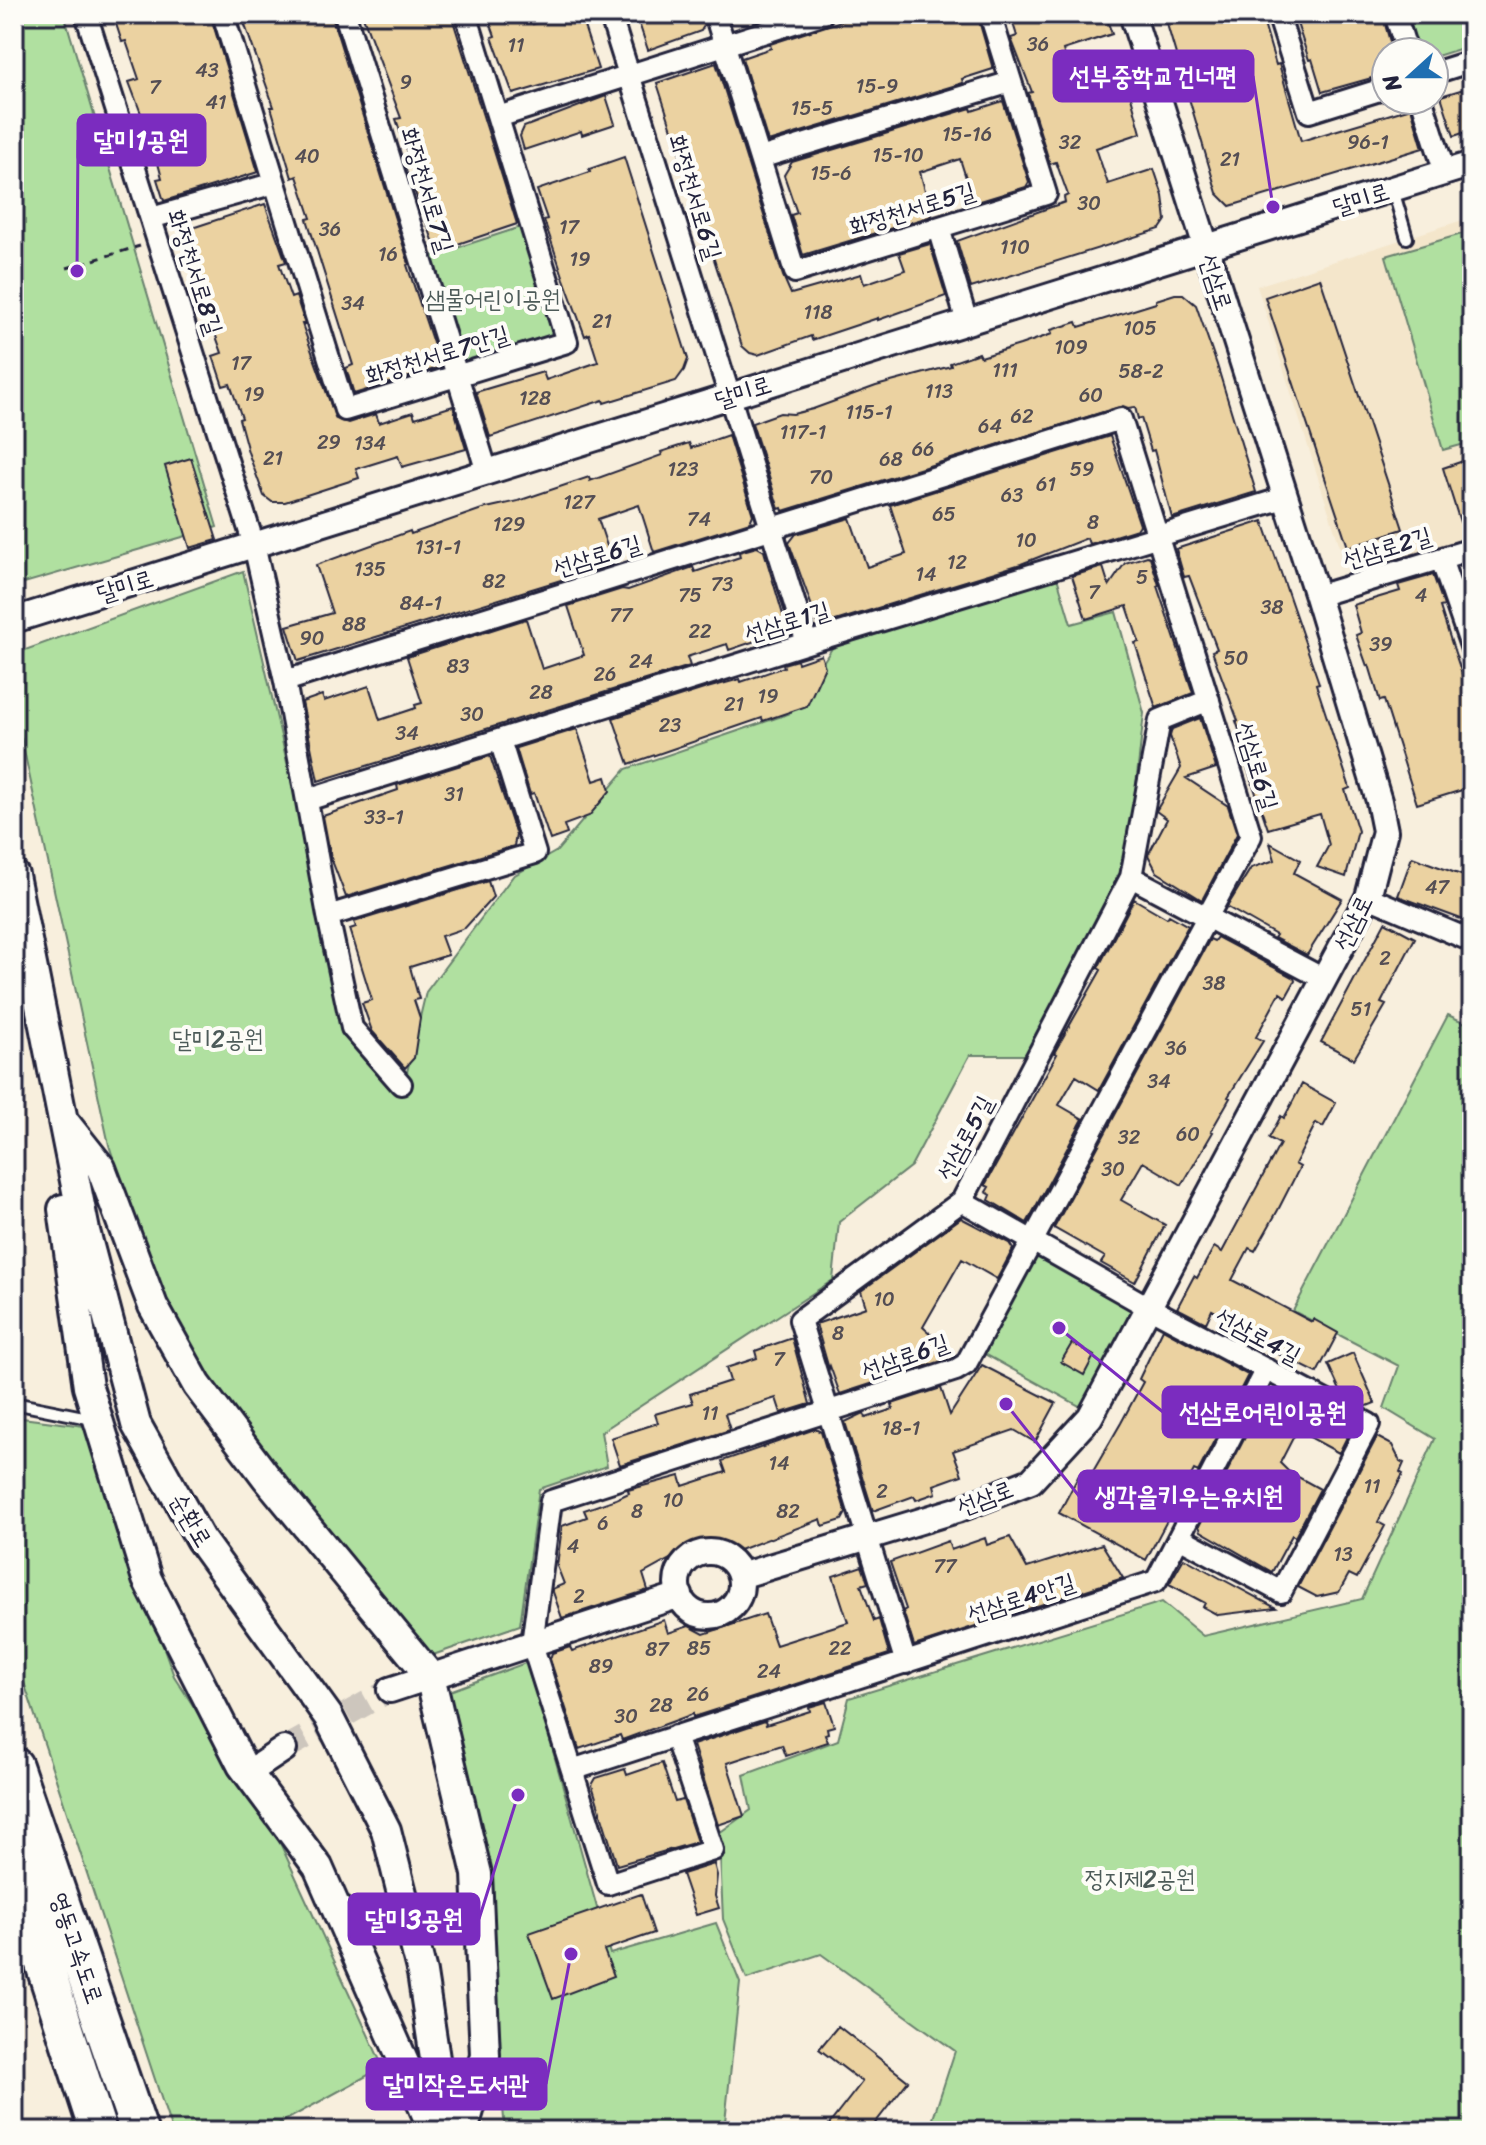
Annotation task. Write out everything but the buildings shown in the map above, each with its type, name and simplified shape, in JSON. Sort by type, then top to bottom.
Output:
[{"type":"highway","name":"영동고속도로","points":[[14,1766],[139,2131]]},
{"type":"highway","name":"영동고속도로","points":[[14,1871],[98,2131]]},
{"type":"main road","name":"순환로","points":[[14,875],[85,1231],[136,1424],[200,1539],[328,1716],[386,1830],[422,1973],[446,2131]]},
{"type":"main road","points":[[61,1118],[55,1150],[88,1387],[147,1579],[248,1773],[318,1867],[434,2131]]},
{"type":"main road","points":[[61,1118],[101,1168],[153,1306],[197,1385],[267,1478],[430,1676],[477,1874],[485,2055],[463,2131]]},
{"type":"street","name":"화정천서로8길","points":[[86,14],[254,545],[285,681],[328,916]]},
{"type":"street","name":"화정천서로7안길","points":[[223,14],[345,410],[567,342],[466,14]]},
{"type":"street","name":"화정천서로7길","points":[[345,14],[487,472]]},
{"type":"street","name":"화정천서로6길","points":[[610,14],[807,643]]},
{"type":"street","name":"화정천서로5길","points":[[715,14],[795,272],[1046,194],[990,14]]},
{"type":"street","points":[[498,117],[822,14]]},
{"type":"street","name":"선삼로","points":[[740,1576],[957,1510],[1031,1481],[1090,1417],[1368,897],[1385,831],[1379,801],[1317,596],[1132,14]]},
{"type":"street","points":[[1278,14],[1309,112],[1370,93]]},
{"type":"street","points":[[1395,14],[1402,36]]},
{"type":"street","points":[[1450,68],[1472,61]]},
{"type":"street","points":[[760,158],[1011,82]]},
{"type":"street","points":[[1427,116],[1445,173]]},
{"type":"street","name":"달미로","points":[[14,620],[1472,164]]},
{"type":"street","points":[[151,218],[275,183]]},
{"type":"street","points":[[939,228],[967,322]]},
{"type":"street","name":"선삼로6길","points":[[285,681],[1121,419],[1251,836],[966,1364],[956,1370],[551,1501],[532,1644]]},
{"type":"street","name":"선삼로1길","points":[[307,800],[1284,498]]},
{"type":"street","name":"선삼로2길","points":[[1317,596],[1369,576],[1472,549]]},
{"type":"street","points":[[1441,559],[1472,649]]},
{"type":"street","name":"선삼로5길","points":[[906,1663],[800,1320],[962,1201],[1131,877],[1160,720],[1209,700]]},
{"type":"street","points":[[401,1084],[352,1028],[328,916],[535,853],[500,740]]},
{"type":"street","points":[[1131,877],[1324,979]]},
{"type":"street","points":[[1368,897],[1472,941]]},
{"type":"street","name":"선삼로4길","points":[[962,1201],[1150,1308],[1369,1424],[1281,1592],[1179,1537]]},
{"type":"street","name":"선삼로4안길","points":[[572,1770],[1156,1581],[1266,1369]]},
{"type":"street","points":[[700,1554],[720,1554],[736,1566],[740,1576],[741,1587],[733,1606],[714,1616],[693,1612],[680,1595],[679,1575],[683,1566],[700,1554]]},
{"type":"street","points":[[390,1690],[680,1595]]},
{"type":"street","points":[[532,1644],[608,1884],[713,1850],[675,1736]]},
{"type":"street","points":[[248,1773],[284,1749]]},
{"type":"lane","points":[[1393,189],[1407,238]]},
{"type":"lane","points":[[14,1403],[99,1420]]},
{"type":"path","points":[[67,268],[158,240]]},
{"type":"shaded area","points":[[1472,217],[1472,540],[1350,578],[1257,286]]},
{"type":"green space","points":[[14,14],[64,14],[217,527],[14,586]]},
{"type":"green space","points":[[1397,14],[1472,14],[1472,45],[1450,52],[1450,36],[1404,36]]},
{"type":"green space","name":"샘물어린이공원","points":[[527,225],[564,340],[459,373],[423,259]]},
{"type":"green space","points":[[1472,231],[1472,442],[1443,450],[1386,256]]},
{"type":"green space","name":"달미2공원","points":[[243,571],[349,1032],[403,1089],[426,992],[513,876],[557,851],[626,769],[791,713],[834,645],[1056,574],[1071,624],[1116,612],[1144,713],[1127,866],[1031,1055],[970,1055],[911,1166],[839,1222],[833,1280],[601,1432],[607,1466],[539,1489],[520,1625],[430,1656],[280,1479],[163,1313],[109,1145],[14,704],[14,664],[25,650]]},
{"type":"green space","name":"정지제2공원","points":[[1448,1015],[1472,1026],[1472,2131],[929,2131],[955,2051],[821,1954],[747,1979],[723,1919],[719,1833],[751,1810],[744,1775],[838,1740],[849,1698],[1162,1602],[1203,1636],[1362,1599],[1435,1439],[1384,1408],[1399,1366],[1293,1311]]},
{"type":"green space","points":[[1039,1257],[1052,1257],[1137,1305],[1081,1407],[981,1352],[1028,1265]]},
{"type":"green space","points":[[14,1417],[84,1426],[174,1676],[275,1832],[383,2067],[266,2131],[172,2131],[14,1652]]},
{"type":"green space","points":[[528,1662],[610,1954],[716,1923],[740,1983],[724,2131],[505,2131],[493,1897],[447,1692]]},
{"type":"tunnel","points":[[284,1749],[390,1690]]},
{"type":"place","name":"선부중학교건너편","points":[[1273,207]]},
{"type":"place","name":"달미1공원","points":[[77,271]]},
{"type":"place","name":"선삼로어린이공원","points":[[1059,1328]]},
{"type":"place","name":"생각을키우는유치원","points":[[1006,1404]]},
{"type":"place","name":"달미3공원","points":[[518,1795]]},
{"type":"place","name":"달미작은도서관","points":[[571,1954]]}]
